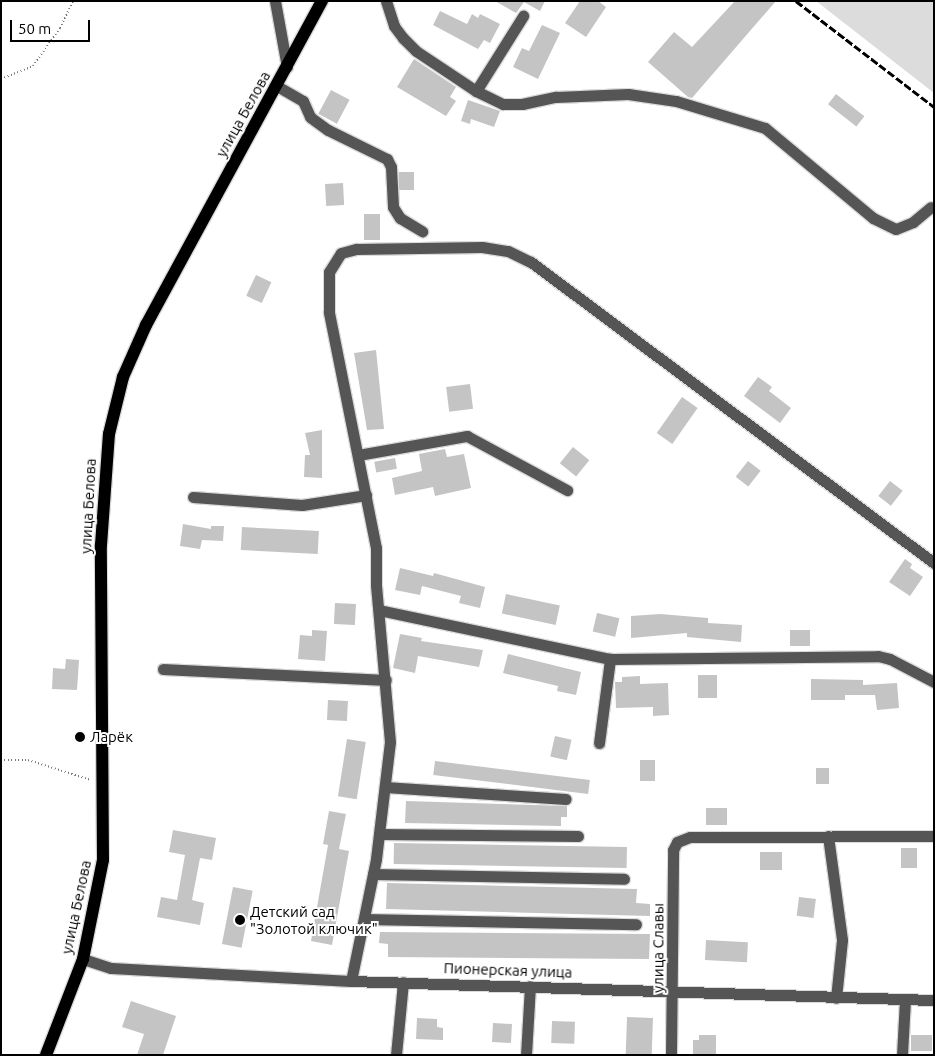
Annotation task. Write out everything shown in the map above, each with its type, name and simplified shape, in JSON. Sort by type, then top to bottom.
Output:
[{"type":"main road","name":"улица Белова","points":[[46,1055],[83,960],[104,860],[105,785],[101,545],[109,434],[121,386],[146,325],[322,1]]},
{"type":"street","points":[[275,1],[287,67]]},
{"type":"street","points":[[386,1],[394,26],[416,51],[476,91],[503,104],[522,104],[556,97],[628,94],[676,101],[765,128],[872,218],[896,229],[913,222],[931,207]]},
{"type":"street","points":[[476,91],[522,16]]},
{"type":"street","points":[[277,86],[303,101],[310,117],[328,130],[387,159],[391,167],[393,206],[400,218],[422,231]]},
{"type":"street","points":[[351,981],[373,874],[390,742],[376,548],[329,312],[329,272],[336,258],[356,249],[482,247],[508,251],[531,262],[934,563]]},
{"type":"street","points":[[358,455],[467,436],[567,490]]},
{"type":"street","points":[[193,497],[302,505],[366,495]]},
{"type":"street","points":[[379,610],[610,659],[878,656],[890,659],[934,682]]},
{"type":"street","points":[[599,743],[610,659]]},
{"type":"street","points":[[163,669],[386,680]]},
{"type":"street","points":[[385,787],[566,799]]},
{"type":"street","points":[[379,834],[578,836]]},
{"type":"street","points":[[836,998],[842,940],[828,836],[934,836]]},
{"type":"street","name":"улица Славы","points":[[671,1055],[673,850],[677,842],[690,837],[828,836]]},
{"type":"street","points":[[373,874],[624,879]]},
{"type":"street","points":[[364,919],[636,924]]},
{"type":"street","name":"Пионерская улица","points":[[83,960],[111,968],[351,981],[934,1000]]},
{"type":"street","points":[[396,1055],[403,982]]},
{"type":"street","points":[[526,1055],[530,986]]},
{"type":"street","points":[[902,1055],[905,1000]]},
{"type":"path","points":[[1,80],[33,66],[60,28],[74,1]]},
{"type":"path","points":[[1,760],[28,760],[105,785]]},
{"type":"shaded area","points":[[816,1],[934,1],[934,93]]},
{"type":"building","points":[[495,1],[545,1],[540,11],[524,2],[516,13]]},
{"type":"building","points":[[580,1],[598,1],[606,7],[586,37],[565,23]]},
{"type":"building","points":[[735,1],[776,1],[692,98],[688,97],[648,62],[674,32],[692,47]]},
{"type":"building","points":[[440,11],[467,24],[472,14],[478,18],[480,14],[500,24],[490,43],[484,40],[478,49],[433,25]]},
{"type":"building","points":[[542,25],[560,33],[538,79],[513,67],[522,48],[529,51]]},
{"type":"building","points":[[414,59],[456,87],[450,97],[456,101],[446,116],[397,87]]},
{"type":"building","points":[[331,90],[350,100],[337,124],[318,114]]},
{"type":"building","points":[[836,94],[864,116],[856,126],[828,104]]},
{"type":"building","points":[[468,100],[500,111],[494,127],[471,119],[470,124],[461,121]]},
{"type":"building","points":[[399,172],[414,172],[414,190],[399,190]]},
{"type":"building","points":[[343,183],[344,205],[326,206],[325,184]]},
{"type":"building","points":[[364,214],[380,214],[380,240],[364,240]]},
{"type":"building","points":[[256,275],[271,282],[262,303],[246,296]]},
{"type":"building","points":[[376,350],[384,429],[367,430],[354,353]]},
{"type":"building","points":[[758,377],[772,387],[769,391],[791,408],[780,423],[744,396]]},
{"type":"building","points":[[470,384],[473,409],[449,412],[446,387]]},
{"type":"building","points":[[682,397],[698,408],[672,444],[657,433]]},
{"type":"building","points":[[322,430],[322,478],[304,477],[305,455],[310,455],[305,433]]},
{"type":"building","points":[[573,447],[589,460],[576,477],[560,463]]},
{"type":"building","points":[[445,449],[447,457],[464,454],[471,488],[435,496],[433,487],[395,495],[392,478],[422,471],[419,454]]},
{"type":"building","points":[[395,458],[397,469],[376,472],[374,462]]},
{"type":"building","points":[[748,461],[761,471],[748,487],[736,477]]},
{"type":"building","points":[[890,481],[903,491],[891,506],[878,496]]},
{"type":"building","points":[[183,524],[211,529],[211,526],[224,526],[223,541],[202,540],[200,549],[180,546]]},
{"type":"building","points":[[242,527],[319,531],[318,554],[241,550]]},
{"type":"building","points":[[905,559],[912,564],[910,568],[923,577],[910,596],[889,582]]},
{"type":"building","points":[[400,568],[433,576],[434,573],[485,587],[480,608],[459,603],[461,596],[422,586],[420,595],[395,590]]},
{"type":"building","points":[[506,594],[560,605],[556,625],[502,614]]},
{"type":"building","points":[[335,603],[356,604],[355,625],[334,624]]},
{"type":"building","points":[[597,613],[619,618],[615,637],[593,632]]},
{"type":"building","points":[[660,614],[708,618],[708,623],[742,625],[741,642],[687,637],[687,633],[631,638],[631,616]]},
{"type":"building","points":[[312,630],[327,631],[325,661],[298,659],[300,635],[312,636]]},
{"type":"building","points":[[790,630],[810,630],[810,646],[790,646]]},
{"type":"building","points":[[400,634],[422,638],[421,641],[483,650],[479,667],[418,656],[415,673],[393,668]]},
{"type":"building","points":[[508,654],[581,672],[576,695],[557,691],[558,686],[503,673]]},
{"type":"building","points":[[66,659],[79,660],[77,690],[52,689],[53,668],[65,669]]},
{"type":"building","points":[[698,675],[717,675],[717,698],[698,698]]},
{"type":"building","points":[[640,676],[640,684],[668,683],[669,715],[653,716],[653,707],[616,708],[615,682],[622,682],[622,677]]},
{"type":"building","points":[[811,679],[863,680],[863,685],[897,683],[899,708],[877,710],[875,695],[845,695],[845,700],[811,700]]},
{"type":"building","points":[[328,700],[348,701],[347,721],[327,720]]},
{"type":"building","points":[[555,736],[572,740],[567,760],[550,756]]},
{"type":"building","points":[[347,739],[366,742],[357,799],[338,796]]},
{"type":"building","points":[[640,760],[655,760],[655,781],[640,781]]},
{"type":"building","points":[[435,761],[590,780],[588,794],[433,775]]},
{"type":"building","points":[[816,768],[829,768],[829,784],[816,784]]},
{"type":"building","points":[[406,801],[567,806],[567,817],[561,817],[561,826],[405,823]]},
{"type":"building","points":[[706,808],[727,808],[727,825],[706,825]]},
{"type":"building","points":[[329,811],[346,814],[339,849],[349,851],[332,945],[311,941],[328,845],[323,844]]},
{"type":"building","points":[[173,830],[216,838],[212,860],[200,858],[192,900],[204,903],[200,925],[157,917],[161,897],[177,900],[185,855],[169,852]]},
{"type":"building","points":[[394,843],[627,847],[627,868],[394,864]]},
{"type":"building","points":[[901,848],[917,848],[917,868],[901,868]]},
{"type":"building","points":[[760,852],[782,852],[782,870],[760,870]]},
{"type":"building","points":[[387,883],[637,889],[636,903],[650,904],[650,916],[386,909]]},
{"type":"building","points":[[233,887],[253,891],[242,948],[222,944]]},
{"type":"building","points":[[799,897],[816,899],[814,918],[797,916]]},
{"type":"building","points":[[380,932],[650,934],[649,959],[388,957],[388,944],[379,943]]},
{"type":"building","points":[[706,940],[748,942],[747,962],[705,960]]},
{"type":"building","points":[[131,1001],[176,1016],[163,1055],[137,1055],[144,1034],[122,1027]]},
{"type":"building","points":[[627,1017],[653,1018],[652,1055],[626,1055]]},
{"type":"building","points":[[417,1018],[437,1019],[437,1027],[443,1028],[443,1040],[416,1039]]},
{"type":"building","points":[[552,1021],[575,1022],[574,1044],[551,1043]]},
{"type":"building","points":[[493,1023],[512,1024],[511,1043],[492,1042]]},
{"type":"building","points":[[699,1035],[716,1035],[716,1055],[693,1055],[693,1040],[699,1040]]},
{"type":"building","points":[[911,1035],[932,1035],[932,1051],[911,1051]]},
{"type":"railway","points":[[796,1],[934,107]]},
{"type":"place","name":"Ларёк","points":[[80,737]]},
{"type":"place","name":"Детский сад \"Золотой ключик\"","points":[[240,920]]}]
